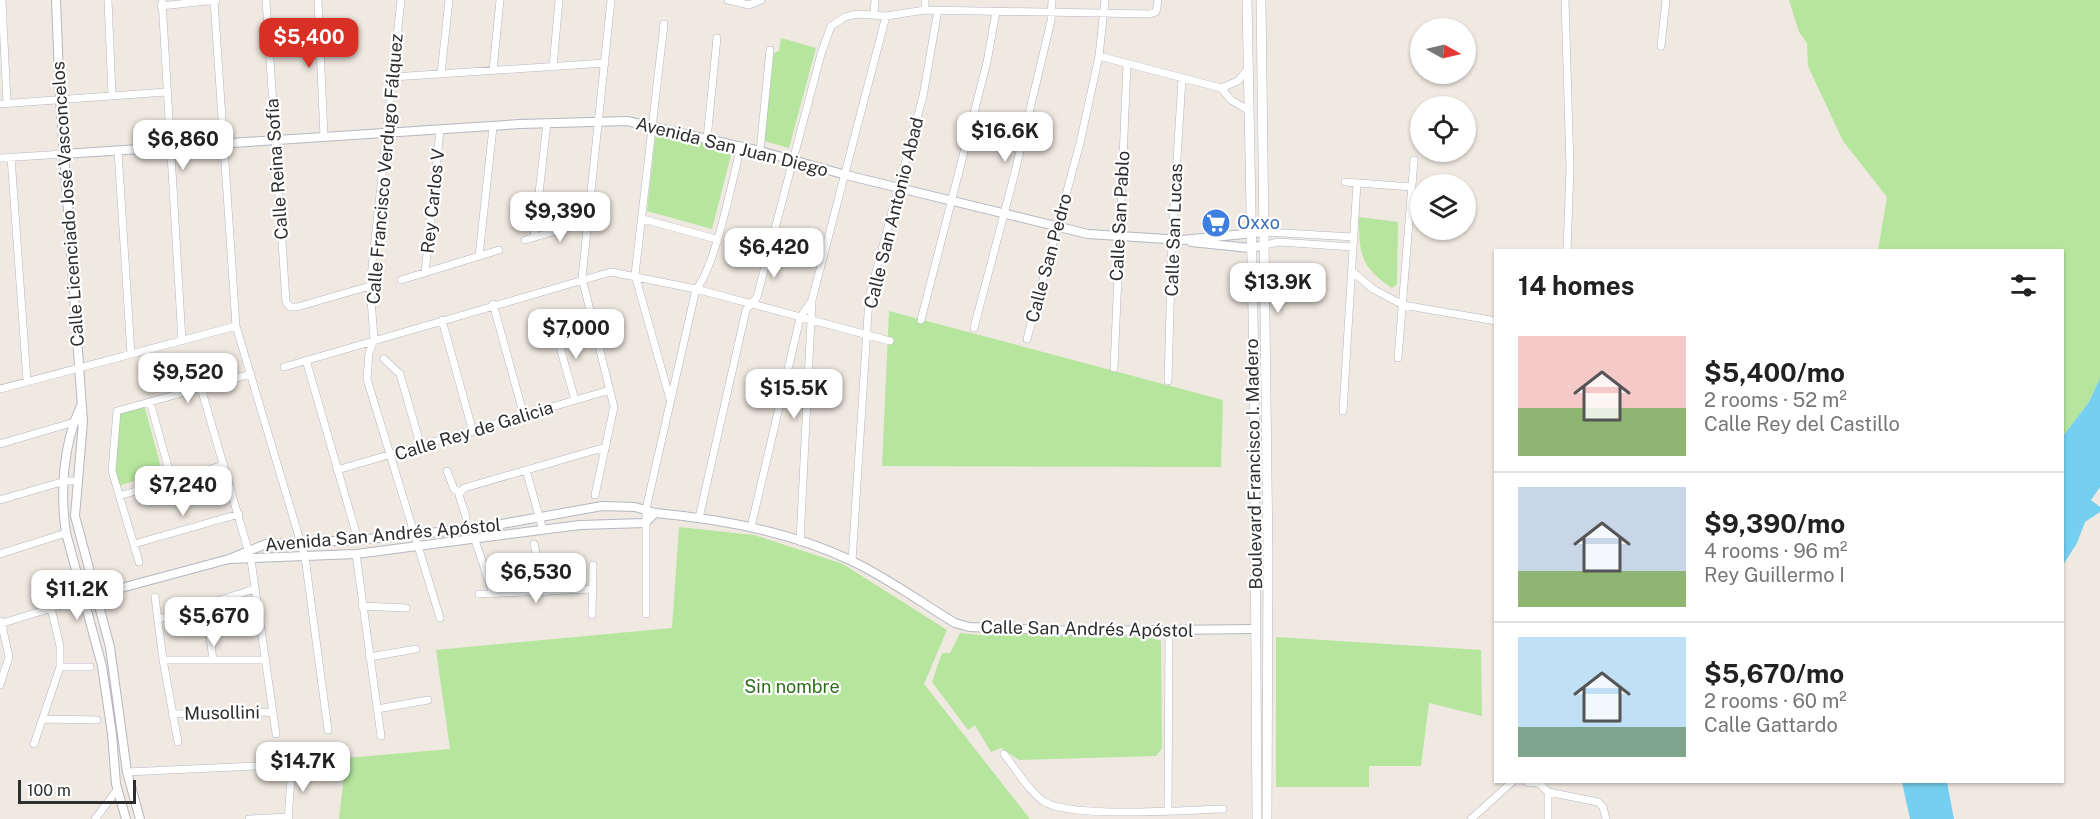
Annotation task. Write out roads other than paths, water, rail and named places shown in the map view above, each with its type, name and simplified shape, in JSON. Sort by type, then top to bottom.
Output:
[{"type":"main road","name":"Boulevard Francisco I. Madero","points":[[1247,0],[1254,380],[1257,819]]},
{"type":"main road","name":"Boulevard Francisco I. Madero","points":[[1261,0],[1265,232],[1267,819]]},
{"type":"main road","points":[[1255,735],[1268,735]]},
{"type":"street","points":[[2,0],[3,104],[166,92]]},
{"type":"street","name":"Calle Licenciado José Vasconcelos","points":[[56,0],[60,99],[81,408],[65,481],[66,533],[102,666],[117,789],[126,819]]},
{"type":"street","points":[[108,0],[112,95]]},
{"type":"street","points":[[214,0],[236,326],[305,557],[328,730]]},
{"type":"street","points":[[182,341],[162,3],[218,0]]},
{"type":"street","name":"Calle Reina Sofía","points":[[266,0],[286,302],[290,307],[297,307],[370,286]]},
{"type":"street","points":[[318,0],[324,137]]},
{"type":"street","name":"Calle Francisco Verdugo Fálquez","points":[[401,0],[370,286],[374,339],[369,353],[367,379],[440,618]]},
{"type":"street","points":[[441,74],[449,0]]},
{"type":"street","points":[[493,70],[500,0]]},
{"type":"street","points":[[553,67],[559,0]]},
{"type":"street","points":[[595,495],[614,413],[582,278],[611,0]]},
{"type":"street","points":[[729,0],[758,2]]},
{"type":"street","points":[[874,15],[875,0]]},
{"type":"street","points":[[925,0],[925,10]]},
{"type":"street","points":[[974,327],[1004,214],[1052,13],[1052,0]]},
{"type":"street","name":"Calle San Pedro","points":[[1026,339],[1080,143],[1099,56],[1105,0]]},
{"type":"street","points":[[699,518],[746,310],[756,297],[831,26],[845,17],[886,16],[925,10],[1154,13],[1158,0]]},
{"type":"street","points":[[1565,0],[1570,168],[1567,249]]},
{"type":"street","points":[[1661,46],[1665,0]]},
{"type":"street","name":"Calle San Antonio Abad","points":[[852,561],[869,298],[923,96],[938,10]]},
{"type":"street","points":[[921,320],[987,62],[996,12]]},
{"type":"street","points":[[800,541],[813,321],[812,300],[886,16]]},
{"type":"street","points":[[664,24],[635,275],[670,399]]},
{"type":"street","points":[[707,139],[717,38]]},
{"type":"street","points":[[760,151],[770,50]]},
{"type":"street","points":[[1099,56],[1221,88],[1232,100],[1248,110]]},
{"type":"street","points":[[393,77],[604,63]]},
{"type":"street","name":"Calle San Pablo","points":[[1114,368],[1127,64]]},
{"type":"street","points":[[1221,88],[1238,81],[1248,69]]},
{"type":"street","name":"Calle San Lucas","points":[[1168,381],[1177,240],[1182,79]]},
{"type":"street","name":"Avenida San Juan Diego","points":[[64,154],[547,123],[636,122],[741,146],[899,189],[1057,226],[1118,237],[1177,240],[1265,232]]},
{"type":"street","points":[[534,237],[547,123]]},
{"type":"street","points":[[479,256],[493,127]]},
{"type":"street","name":"Rey Carlos V","points":[[425,273],[440,130]]},
{"type":"street","points":[[646,614],[646,509],[696,289],[703,282],[741,146]]},
{"type":"street","points":[[118,151],[131,354]]},
{"type":"street","points":[[0,158],[64,154]]},
{"type":"street","points":[[11,157],[27,381]]},
{"type":"street","points":[[1345,182],[1410,187]]},
{"type":"street","points":[[1343,411],[1357,183]]},
{"type":"street","points":[[1398,358],[1410,213]]},
{"type":"street","points":[[643,219],[716,238]]},
{"type":"street","points":[[525,240],[587,222]]},
{"type":"street","points":[[1265,232],[1354,237]]},
{"type":"street","name":"Avenida San Juan Diego","points":[[1177,240],[1202,245],[1250,248],[1265,245]]},
{"type":"street","points":[[1265,245],[1279,242],[1353,247]]},
{"type":"street","points":[[401,280],[499,250]]},
{"type":"street","points":[[284,367],[582,278],[611,272],[696,289],[890,341]]},
{"type":"street","points":[[1353,272],[1373,289],[1403,305],[1494,321]]},
{"type":"street","points":[[751,527],[800,318],[812,300]]},
{"type":"street","points":[[493,304],[524,416]]},
{"type":"street","points":[[558,318],[555,330],[575,400]]},
{"type":"street","points":[[442,320],[473,432]]},
{"type":"street","points":[[0,389],[236,326]]},
{"type":"street","points":[[384,358],[400,374],[421,447]]},
{"type":"street","points":[[306,360],[358,540]]},
{"type":"street","points":[[139,562],[112,471],[117,411],[251,374]]},
{"type":"street","points":[[201,388],[249,549],[276,734]]},
{"type":"street","name":"Calle Rey de Galicia","points":[[337,470],[610,390]]},
{"type":"street","points":[[150,402],[172,481]]},
{"type":"street","points":[[0,444],[79,421]]},
{"type":"street","name":"Calle Licenciado José Vasconcelos","points":[[79,421],[76,527],[114,663],[127,772],[140,819]]},
{"type":"street","points":[[460,492],[464,488],[606,447]]},
{"type":"street","points":[[119,496],[224,465]]},
{"type":"street","points":[[526,470],[543,530]]},
{"type":"street","points":[[447,471],[454,489],[460,492],[466,517]]},
{"type":"street","points":[[0,500],[65,481],[77,481]]},
{"type":"street","name":"Avenida San Andrés Apóstol","points":[[0,622],[229,559],[266,543],[358,540],[471,528],[602,506],[646,509]]},
{"type":"street","name":"Calle San Andrés Apóstol","points":[[646,509],[655,513],[751,527],[800,541],[852,561],[955,623],[969,627],[1255,629]]},
{"type":"street","points":[[645,523],[655,513]]},
{"type":"street","points":[[134,544],[238,514]]},
{"type":"street","name":"Avenida San Andrés Apóstol","points":[[229,559],[251,560],[267,556],[305,557],[356,554],[593,524],[645,523]]},
{"type":"street","points":[[471,528],[493,594]]},
{"type":"street","points":[[0,554],[66,533]]},
{"type":"street","points":[[534,544],[545,592]]},
{"type":"street","points":[[356,554],[381,736]]},
{"type":"street","points":[[592,615],[594,565]]},
{"type":"street","points":[[479,594],[593,589]]},
{"type":"street","points":[[159,619],[255,590]]},
{"type":"street","points":[[155,597],[163,660],[178,742]]},
{"type":"street","points":[[206,605],[213,660]]},
{"type":"street","points":[[362,606],[406,608]]},
{"type":"street","points":[[34,744],[60,667],[60,646],[51,608]]},
{"type":"street","points":[[0,622],[9,657],[0,685]]},
{"type":"street","points":[[1168,810],[1169,630]]},
{"type":"street","points":[[369,657],[416,649]]},
{"type":"street","points":[[163,660],[266,660]]},
{"type":"street","points":[[60,667],[90,667]]},
{"type":"street","points":[[377,709],[428,700]]},
{"type":"street","name":"Musollini","points":[[172,714],[273,712]]},
{"type":"street","points":[[44,719],[97,720]]},
{"type":"street","points":[[1005,754],[1044,802],[1066,810],[1223,809]]},
{"type":"street","points":[[114,759],[125,757]]},
{"type":"street","points":[[127,772],[321,763]]},
{"type":"street","points":[[249,819],[288,818],[292,765]]},
{"type":"street","points":[[1471,819],[1511,783]]},
{"type":"street","points":[[1539,783],[1548,792],[1598,802],[1603,807],[1606,819]]},
{"type":"street","points":[[96,819],[117,789]]},
{"type":"street","points":[[1548,792],[1548,819]]},
{"type":"water","points":[[2100,378],[2100,487],[2091,500],[2100,507],[2100,512],[2085,522],[2077,543],[2064,563],[2064,435],[2089,402]]},
{"type":"water","points":[[1902,783],[1947,783],[1954,819],[1910,819]]},
{"type":"place","name":"Oxxo","points":[[1216,223]]},
{"type":"park label","name":"Sin nombre","points":[[792,687]]}]
